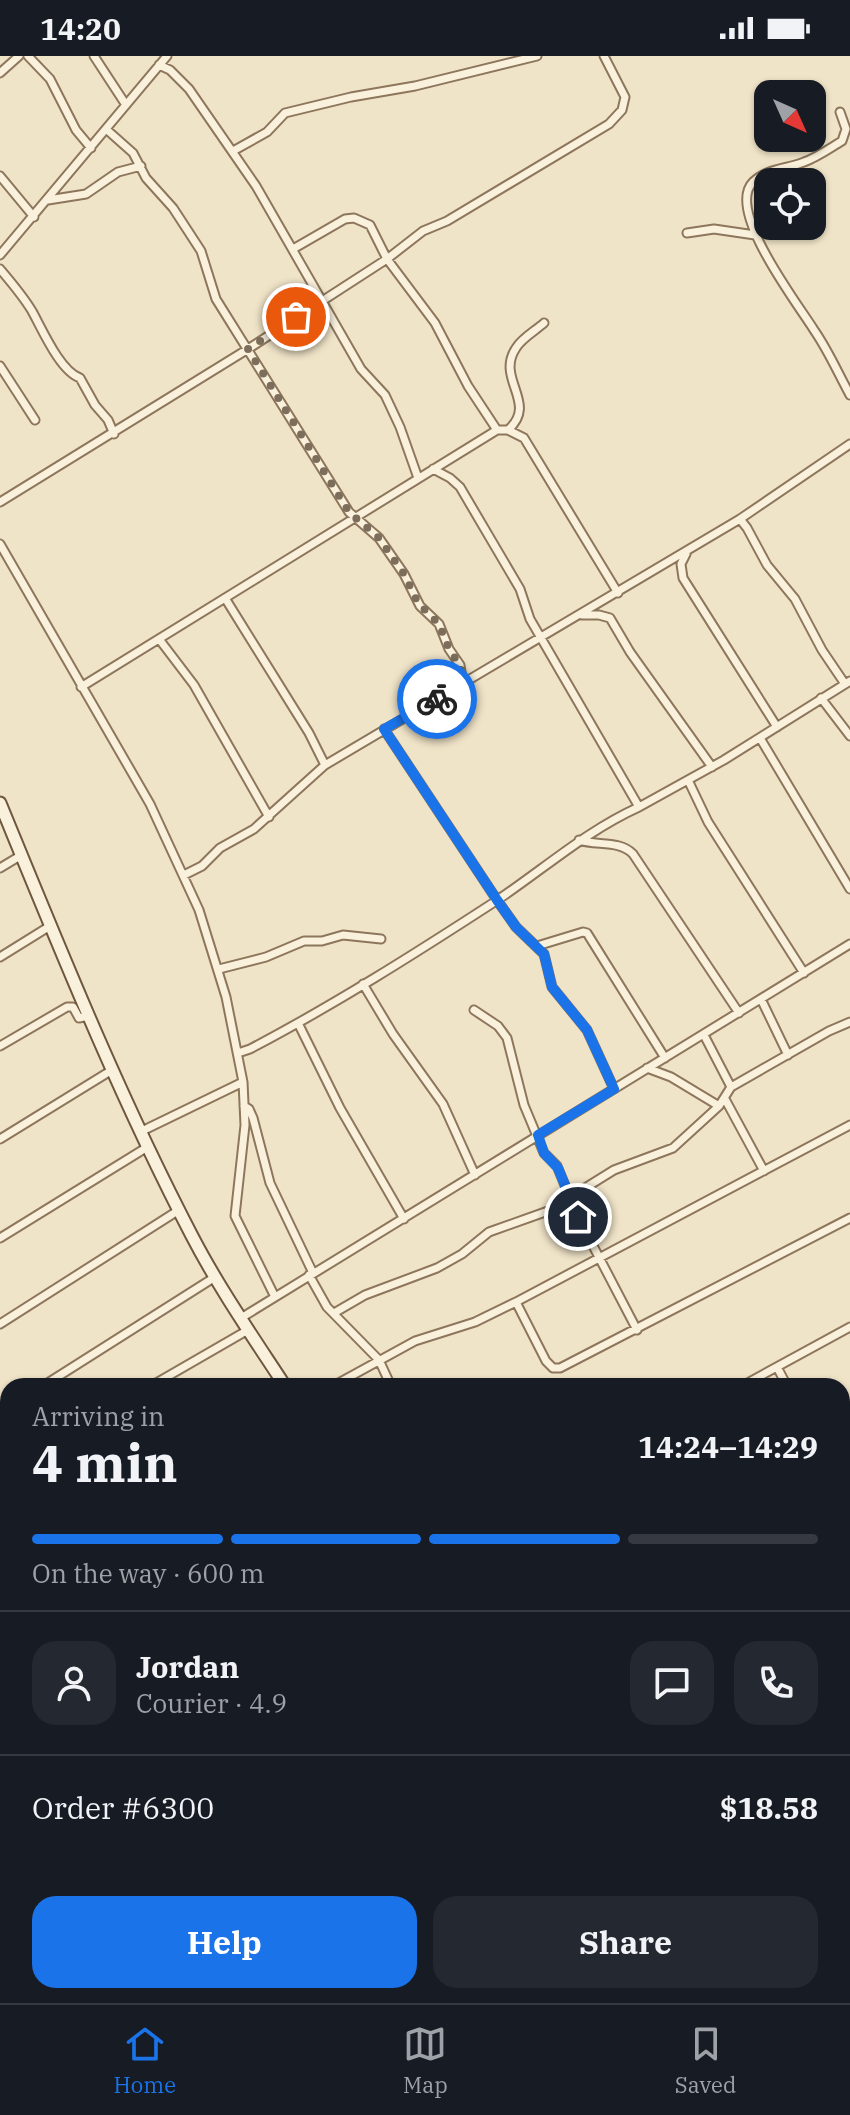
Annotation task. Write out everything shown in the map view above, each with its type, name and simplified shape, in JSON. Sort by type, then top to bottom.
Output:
[{"type":"street","points":[[0,73],[19,56]]},
{"type":"street","points":[[28,56],[50,79],[76,130],[91,148]]},
{"type":"street","points":[[94,56],[126,105]]},
{"type":"street","points":[[0,255],[167,56]]},
{"type":"street","points":[[233,151],[267,132],[285,113],[415,86],[536,56]]},
{"type":"street","points":[[0,502],[248,349],[387,259],[423,231],[447,221],[609,124],[622,110],[625,97],[604,56]]},
{"type":"street","points":[[159,65],[170,70],[189,89],[274,214],[364,374],[385,395],[418,478]]},
{"type":"street","points":[[786,168],[804,162],[842,141],[846,129],[840,112]]},
{"type":"street","points":[[106,129],[133,153],[146,178],[173,208],[201,251],[216,299],[354,518],[379,538],[404,574],[418,603],[439,624],[449,649],[460,665],[463,684]]},
{"type":"street","points":[[48,200],[86,194],[118,172],[141,166]]},
{"type":"street","points":[[0,176],[34,217]]},
{"type":"street","points":[[754,182],[749,187],[747,198],[754,230]]},
{"type":"street","points":[[293,249],[335,223],[354,218],[370,225],[387,259],[435,323],[468,386],[497,430]]},
{"type":"street","points":[[687,233],[714,229],[754,235]]},
{"type":"street","points":[[758,240],[784,287],[815,331],[850,395]]},
{"type":"street","points":[[0,269],[32,311],[70,374],[80,378],[114,434]]},
{"type":"street","points":[[508,430],[518,420],[521,410],[510,372],[511,357],[519,344],[544,323]]},
{"type":"street","points":[[0,366],[35,420]]},
{"type":"street","points":[[81,687],[497,430],[508,430],[524,438],[618,593]]},
{"type":"street","points":[[184,875],[202,866],[220,848],[254,829],[325,765],[740,519],[850,444]]},
{"type":"street","points":[[433,469],[460,487],[520,589],[528,613],[639,807]]},
{"type":"street","points":[[238,1053],[298,1023],[363,984],[497,900],[579,840],[712,767],[848,682],[822,650],[795,599],[767,565],[740,519]]},
{"type":"street","points":[[0,544],[150,804],[184,875],[219,969],[243,1082],[244,1134],[235,1216],[275,1297]]},
{"type":"street","points":[[686,551],[681,564],[683,578],[777,727]]},
{"type":"street","points":[[225,598],[309,733],[325,765]]},
{"type":"street","points":[[581,615],[610,618],[630,652],[712,767]]},
{"type":"street","points":[[159,639],[194,685],[269,817]]},
{"type":"street","points":[[821,698],[850,736]]},
{"type":"street","points":[[384,729],[516,927],[546,958],[556,994],[587,1030],[614,1089]]},
{"type":"street","points":[[760,738],[850,889]]},
{"type":"street","points":[[688,780],[708,822],[804,973]]},
{"type":"street","points":[[0,803],[112,1070],[179,1210],[215,1277],[280,1378]]},
{"type":"street","points":[[579,840],[627,847],[739,1013]]},
{"type":"street","points":[[0,868],[20,856]]},
{"type":"street","points":[[0,957],[50,926]]},
{"type":"street","points":[[537,946],[587,933],[665,1058]]},
{"type":"street","points":[[219,969],[266,957],[304,941],[322,941],[343,935],[381,939]]},
{"type":"street","points":[[241,1318],[850,944]]},
{"type":"street","points":[[363,984],[393,1034],[443,1104],[475,1175]]},
{"type":"street","points":[[761,999],[788,1055]]},
{"type":"street","points":[[0,1046],[67,1007],[73,1007],[79,1018],[89,1016]]},
{"type":"street","points":[[474,1010],[498,1026],[507,1038],[524,1105],[544,1153],[558,1168],[569,1198],[637,1330]]},
{"type":"street","points":[[334,1313],[365,1295],[437,1268],[462,1254],[489,1232],[538,1215],[614,1170],[673,1148],[722,1102],[731,1087],[850,1022]]},
{"type":"street","points":[[298,1023],[340,1108],[404,1219]]},
{"type":"street","points":[[704,1035],[731,1087]]},
{"type":"street","points":[[647,1068],[722,1102],[764,1171]]},
{"type":"street","points":[[1,1135],[112,1070]]},
{"type":"street","points":[[142,1131],[243,1082]]},
{"type":"street","points":[[244,1106],[253,1118],[270,1183],[323,1301],[379,1360],[387,1378]]},
{"type":"street","points":[[347,1378],[425,1336],[475,1322],[516,1302],[850,1125]]},
{"type":"street","points":[[0,1238],[149,1146]]},
{"type":"street","points":[[0,1324],[179,1210]]},
{"type":"street","points":[[516,1302],[546,1361],[557,1369],[850,1218]]},
{"type":"street","points":[[56,1378],[215,1277]]},
{"type":"street","points":[[757,1378],[850,1327]]},
{"type":"street","points":[[165,1378],[248,1330]]},
{"type":"street","points":[[777,1367],[783,1378]]},
{"type":"way so far","points":[[296,317],[248,349],[351,515],[379,538],[404,574],[420,606],[439,624],[449,649],[462,669],[463,684],[437,699]]},
{"type":"route","points":[[437,699],[384,729],[516,927],[544,954],[552,987],[587,1030],[614,1089],[538,1135],[544,1153],[558,1168],[578,1217]]}]
